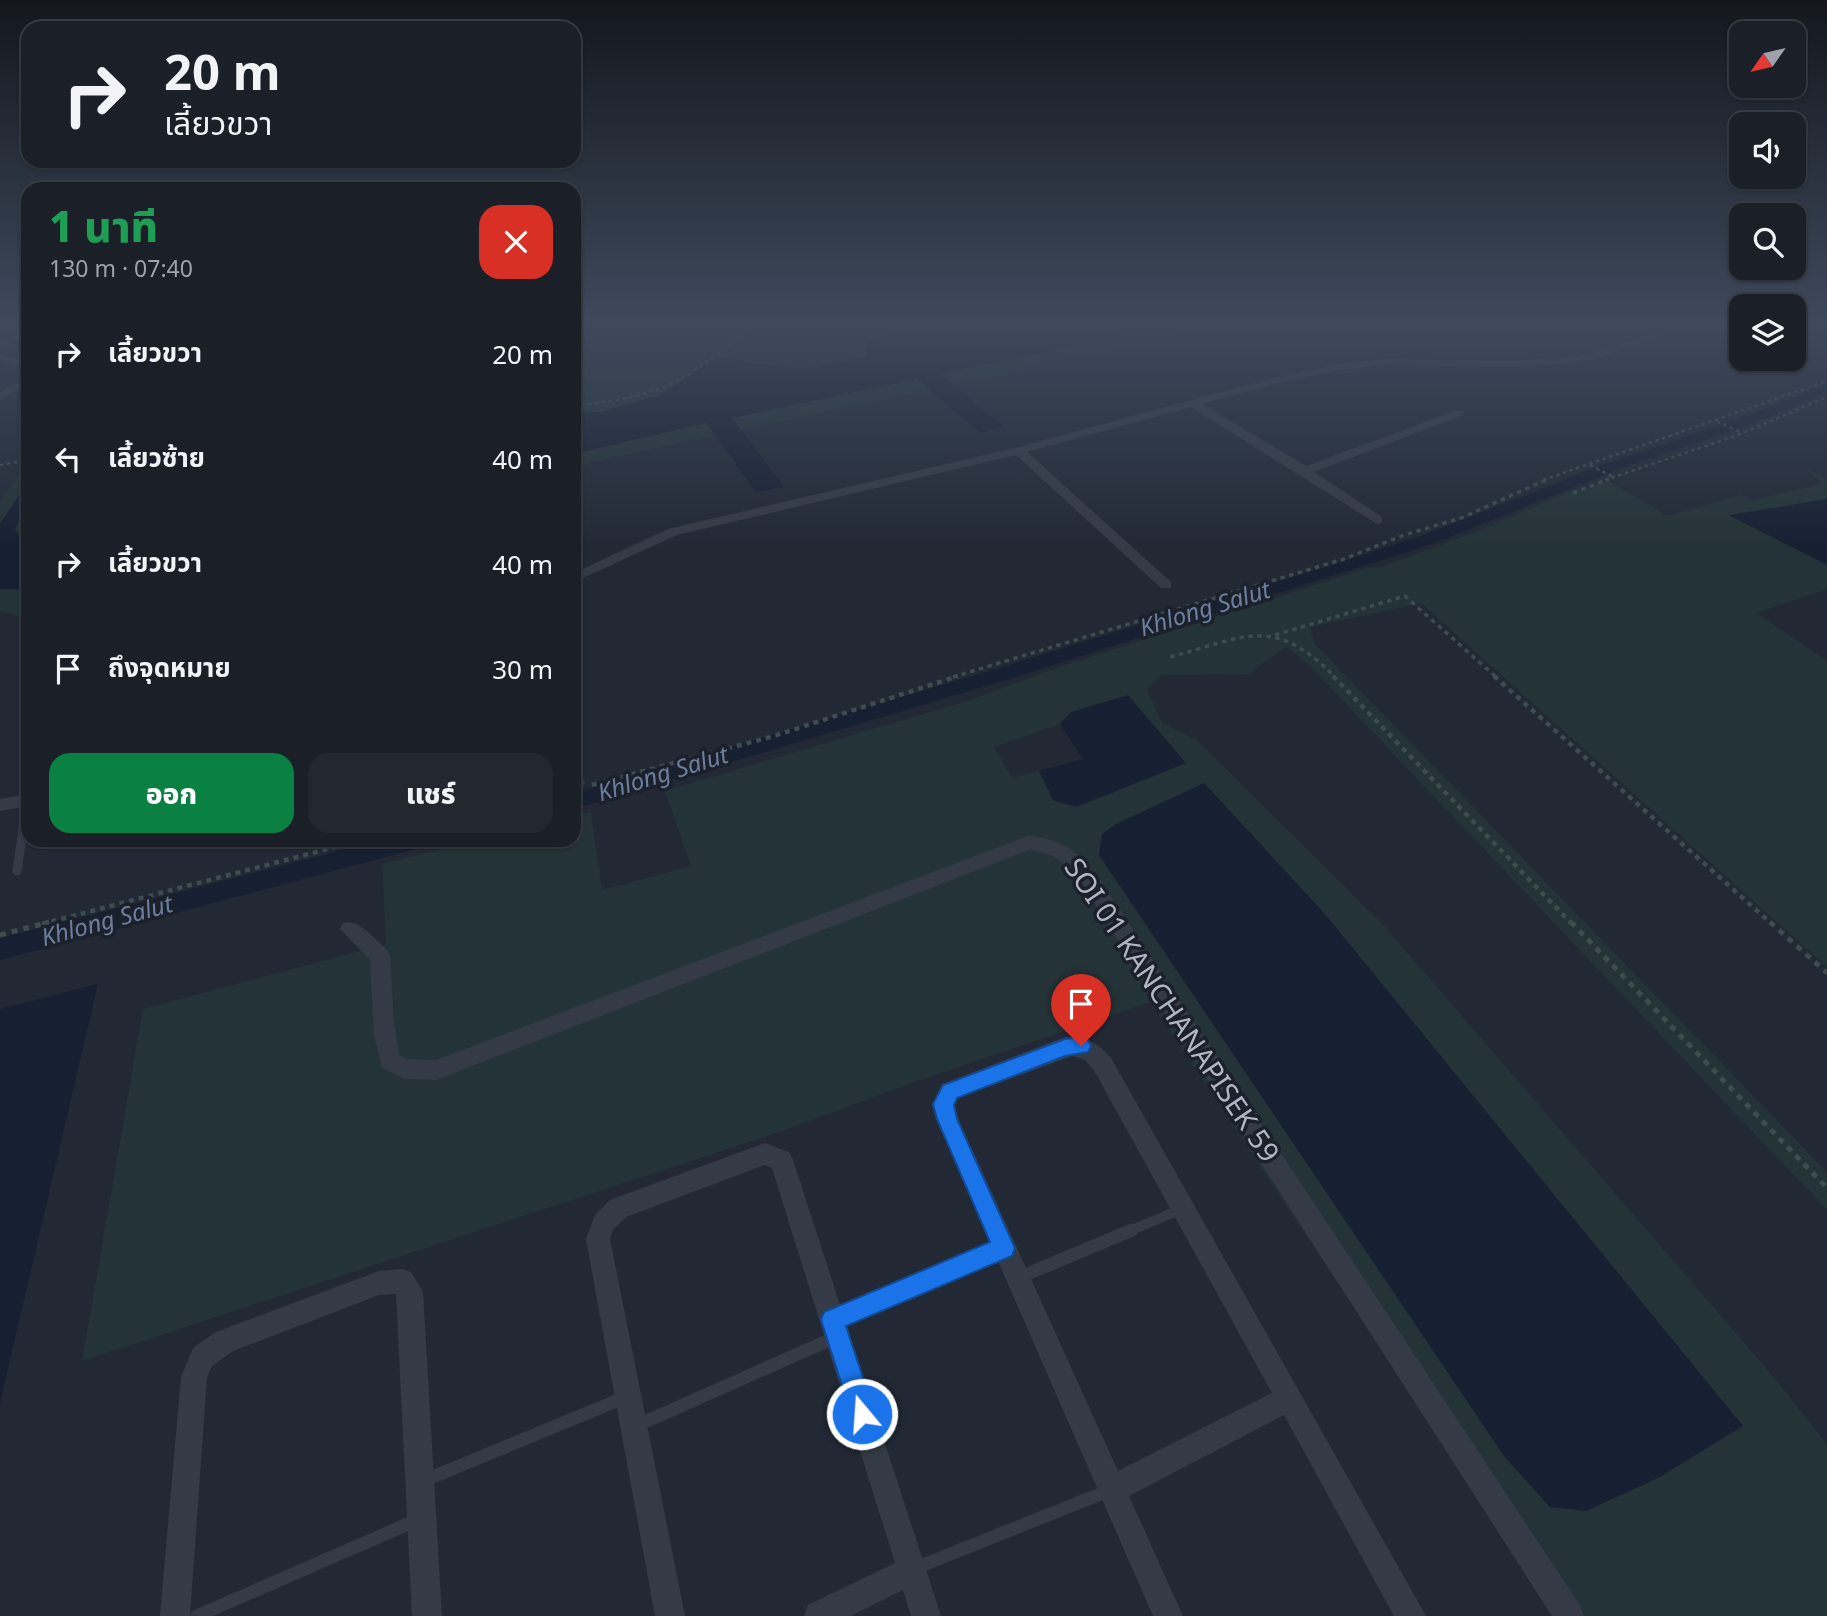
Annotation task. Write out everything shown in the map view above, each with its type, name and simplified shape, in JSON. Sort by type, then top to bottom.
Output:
[{"type":"street","points":[[581,575],[673,532],[1018,451],[1213,397]]},
{"type":"street","points":[[1193,403],[1305,471],[1377,520]]},
{"type":"street","points":[[1305,471],[1460,413]]},
{"type":"street","points":[[1018,451],[1166,585]]},
{"type":"street","points":[[0,805],[21,801]]},
{"type":"street","name":"SOI 01 KANCHANAPISEK 59","points":[[350,929],[380,956],[383,977],[382,1037],[390,1061],[405,1069],[436,1070],[1028,843],[1047,844],[1063,849],[1075,859],[1091,882],[1569,1616]]},
{"type":"street","points":[[1168,1616],[947,1119],[943,1104],[950,1091],[1065,1047],[1081,1046],[1093,1052],[1103,1065],[1411,1616]]},
{"type":"street","points":[[670,1616],[598,1239],[603,1223],[618,1208],[765,1154],[781,1160],[926,1616]]},
{"type":"street","points":[[175,1616],[194,1377],[202,1357],[225,1341],[379,1283],[402,1281],[410,1292],[427,1616]]},
{"type":"street","points":[[1111,1490],[1289,1398]]},
{"type":"street","points":[[819,1616],[912,1570]]},
{"type":"lane","points":[[17,871],[21,843]]},
{"type":"lane","points":[[1018,1278],[1183,1209]]},
{"type":"lane","points":[[634,1427],[1004,1248]]},
{"type":"lane","points":[[420,1482],[628,1396]]},
{"type":"lane","points":[[912,1570],[1111,1490]]},
{"type":"lane","points":[[197,1616],[422,1518]]},
{"type":"path","points":[[581,405],[629,397]]},
{"type":"path","points":[[581,782],[774,736],[991,666],[1345,559],[1415,531],[1461,517],[1541,481],[1591,466],[1782,397]]},
{"type":"path","points":[[1573,494],[1612,476],[1738,435],[1738,432],[1826,397]]},
{"type":"path","points":[[1718,421],[1738,432]]},
{"type":"path","points":[[0,465],[21,461]]},
{"type":"path","points":[[1591,466],[1612,476]]},
{"type":"path","points":[[1170,657],[1254,636],[1274,635],[1405,596],[1827,973]]},
{"type":"path","points":[[1274,635],[1293,642],[1315,657],[1827,1188]]},
{"type":"path","points":[[0,935],[335,847]]},
{"type":"shaded area","points":[[581,397],[892,397],[581,466]]},
{"type":"shaded area","points":[[1803,467],[1827,479],[1827,499],[1730,516],[1827,565],[1827,589],[1757,613],[1827,661],[1827,967],[1421,603],[1310,627],[1314,643],[1827,1172],[1827,1210],[1308,664],[1286,647],[1248,674],[1161,675],[1147,689],[1162,723],[1197,740],[1385,927],[1772,1375],[1827,1444],[1827,1616],[1582,1616],[1452,1455],[1151,1002],[917,1081],[782,1131],[82,1361],[143,1009],[386,944],[382,864],[451,847],[581,847],[581,814],[591,812],[602,890],[691,866],[665,791],[967,701],[1062,666],[1368,568],[1381,567],[1473,533],[1570,492],[1608,481],[1668,516],[1740,495],[1753,500],[1818,485],[1821,481]],"holes":[[[1071,712],[1172,749],[1185,763],[1094,800],[1053,800],[1039,771],[1012,778],[994,747],[1060,724]],[[1099,855],[1742,1426],[1658,1478],[1586,1511],[1550,1507],[1504,1456]]]},
{"type":"shaded area","points":[[21,472],[21,617],[0,611],[0,501]]},
{"type":"water","points":[[652,397],[830,397],[732,418],[784,487],[756,492],[706,423],[581,452],[581,413],[601,412]]},
{"type":"water","points":[[938,397],[968,397],[1003,426],[980,433]]},
{"type":"water","points":[[21,492],[21,517],[15,529],[21,539],[21,590],[0,589],[0,524]]},
{"type":"water","points":[[1827,499],[1827,565],[1729,515]]},
{"type":"water","points":[[1128,695],[1186,763],[1076,807],[1053,800],[1039,771],[1083,759],[1060,724],[1071,712]]},
{"type":"water","points":[[1204,783],[1325,914],[1743,1426],[1658,1478],[1586,1511],[1550,1507],[1504,1456],[1099,855],[1102,834],[1116,824]]},
{"type":"water","points":[[98,984],[0,1403],[0,1009]]},
{"type":"waterway","name":"Khlong Salut","points":[[581,799],[1006,673],[1350,565],[1429,539],[1616,465],[1744,422],[1804,397]]},
{"type":"waterway","name":"Khlong Salut","points":[[0,949],[389,847]]},
{"type":"route","points":[[862,1414],[832,1320],[1004,1248],[947,1119],[943,1104],[950,1091],[1065,1047],[1081,1046]]}]
